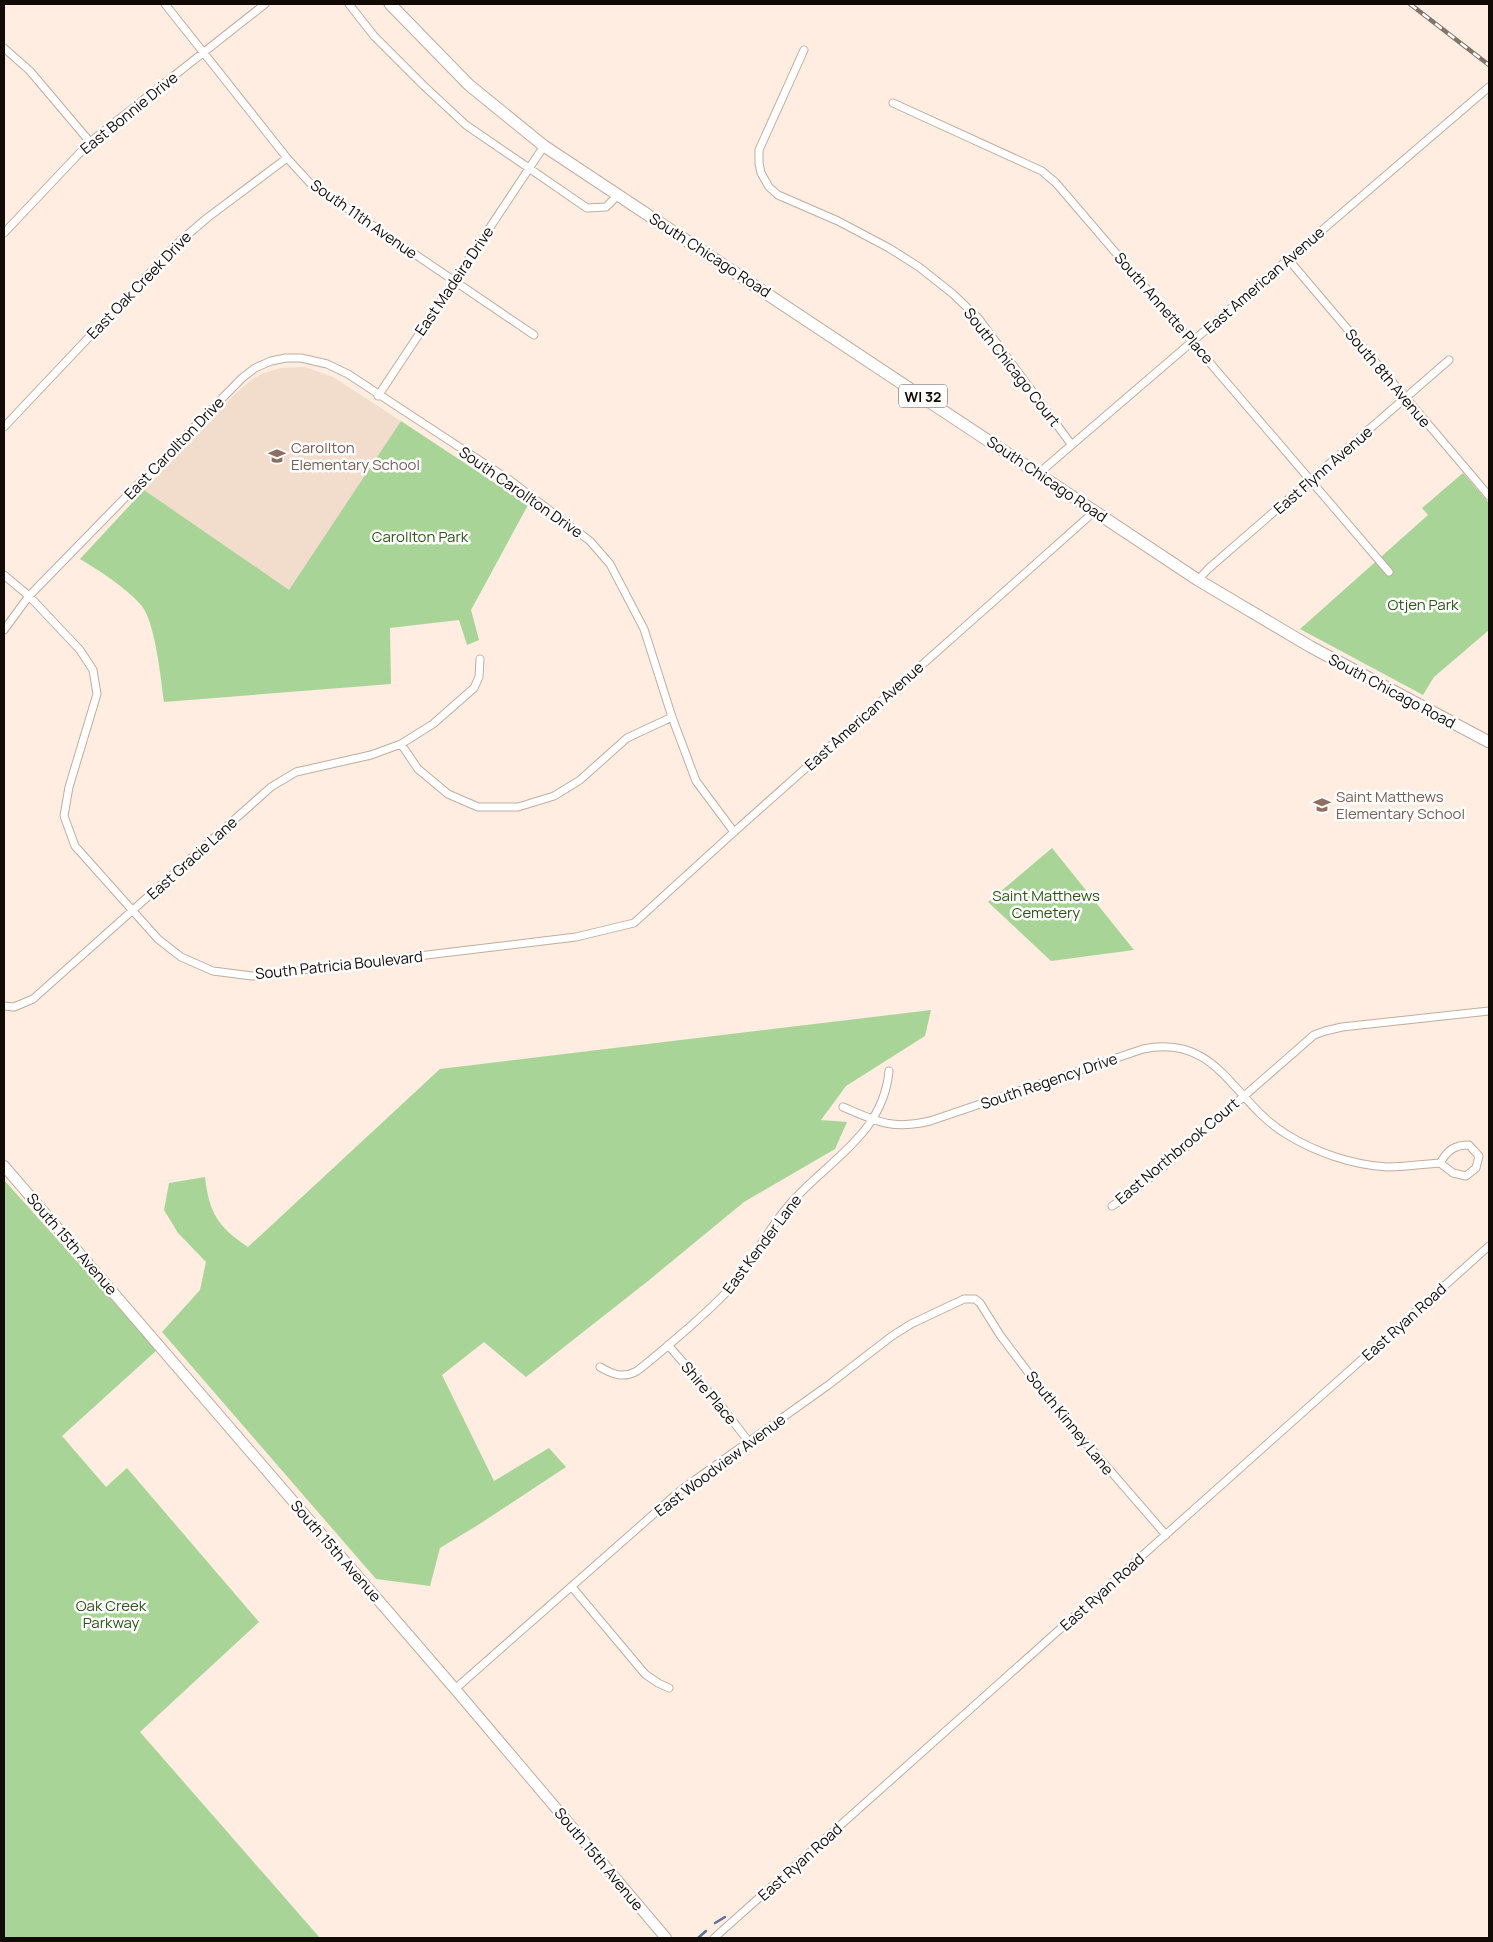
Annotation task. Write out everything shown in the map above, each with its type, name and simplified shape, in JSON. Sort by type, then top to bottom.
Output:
[{"type":"main road","name":"South Chicago Road","points":[[390,4],[469,85],[544,146],[1198,580],[1311,647],[1489,742]]},
{"type":"street","name":"South 11th Avenue","points":[[165,4],[287,158],[310,183],[534,335]]},
{"type":"street","name":"East Bonnie Drive","points":[[4,233],[90,142],[265,4]]},
{"type":"street","points":[[349,4],[374,36],[466,125],[587,208],[606,207],[618,194]]},
{"type":"street","points":[[4,48],[30,71],[90,142]]},
{"type":"street","name":"South Chicago Court","points":[[804,50],[759,150],[758,163],[761,174],[769,187],[778,194],[838,221],[889,248],[942,284],[979,319],[1071,444]]},
{"type":"street","name":"East American Avenue","points":[[1039,473],[1489,87]]},
{"type":"street","name":"South Annette Place","points":[[893,103],[1042,171],[1056,183],[1389,572]]},
{"type":"street","name":"East Madeira Drive","points":[[378,396],[544,146]]},
{"type":"street","name":"East Oak Creek Drive","points":[[4,427],[178,243],[207,218],[287,158]]},
{"type":"street","name":"South 8th Avenue","points":[[1288,259],[1489,496]]},
{"type":"street","name":"East Carollton Drive","points":[[4,630],[29,596],[228,392],[256,368],[271,361],[286,358],[313,360],[348,374],[378,396]]},
{"type":"street","name":"East Flynn Avenue","points":[[1198,580],[1208,569],[1449,360]]},
{"type":"street","name":"South Carollton Drive","points":[[378,396],[511,481],[590,541],[610,564],[644,629],[672,717],[696,781],[734,832]]},
{"type":"street","name":"East American Avenue","points":[[634,923],[1094,511]]},
{"type":"street","name":"South Patricia Boulevard","points":[[4,575],[29,596],[80,650],[93,670],[97,694],[69,787],[64,816],[75,846],[158,939],[181,957],[212,971],[252,976],[576,937],[634,923]]},
{"type":"street","name":"East Gracie Lane","points":[[4,1006],[14,1007],[33,999],[271,787],[296,772],[371,755],[401,744],[433,724],[474,688],[479,678],[480,659]]},
{"type":"street","points":[[401,744],[418,769],[448,794],[478,807],[518,807],[554,796],[580,780],[627,738],[672,717]]},
{"type":"street","name":"East Northbrook Court","points":[[1112,1206],[1136,1189],[1314,1035],[1325,1030],[1489,1011]]},
{"type":"street","name":"South Regency Drive","points":[[843,1107],[894,1125],[902,1126],[930,1121],[1113,1059],[1157,1046],[1177,1047],[1204,1057],[1217,1068],[1262,1116],[1285,1134],[1331,1155],[1349,1161],[1385,1167],[1440,1163]]},
{"type":"street","name":"East Kender Lane","points":[[600,1367],[620,1376],[630,1375],[646,1364],[725,1294],[783,1212],[800,1192],[857,1140],[873,1119],[885,1096],[889,1071]]},
{"type":"street","points":[[1457,1145],[1469,1145],[1478,1156],[1476,1168],[1466,1176],[1453,1173],[1440,1163],[1447,1152],[1457,1145]]},
{"type":"street","name":"South 15th Avenue","points":[[4,1166],[455,1689],[666,1938]]},
{"type":"street","name":"East Ryan Road","points":[[714,1938],[1489,1246]]},
{"type":"street","name":"East Woodview Avenue","points":[[455,1689],[682,1490],[911,1324],[964,1299],[975,1299],[983,1306]]},
{"type":"street","name":"South Kinney Lane","points":[[983,1306],[1000,1335],[1049,1400],[1166,1535]]},
{"type":"street","name":"Shire Place","points":[[668,1345],[722,1407],[749,1442]]},
{"type":"street","points":[[572,1587],[645,1674],[669,1688]]},
{"type":"shaded area","name":"Carollton Elementary School","points":[[305,367],[333,377],[401,421],[289,591],[144,490],[235,394],[254,378],[281,368]]},
{"type":"green space","name":"Carollton Park","points":[[401,421],[528,505],[471,610],[479,640],[467,645],[459,620],[390,628],[391,684],[164,702],[154,636],[146,613],[135,598],[104,574],[80,559],[144,490],[289,590]]},
{"type":"green space","name":"Otjen Park","points":[[1463,473],[1489,503],[1489,630],[1434,677],[1423,695],[1300,629],[1428,515],[1422,508]]},
{"type":"green space","name":"Saint Matthews Cemetery","points":[[1052,848],[1134,950],[1051,961],[988,902]]},
{"type":"green space","points":[[931,1010],[925,1036],[846,1086],[821,1120],[847,1122],[835,1149],[744,1202],[648,1281],[526,1377],[484,1342],[442,1375],[494,1481],[549,1448],[566,1467],[440,1548],[430,1586],[376,1579],[162,1332],[200,1290],[206,1262],[178,1233],[164,1210],[169,1183],[205,1177],[212,1210],[222,1226],[248,1247],[440,1069]]},
{"type":"green space","name":"Oak Creek Parkway","points":[[4,1180],[157,1350],[62,1436],[106,1487],[127,1468],[259,1622],[140,1732],[320,1938],[4,1938]]},
{"type":"waterway","points":[[715,1923],[725,1917]]},
{"type":"waterway","points":[[698,1938],[706,1931]]},
{"type":"railway","points":[[1410,4],[1489,65]]},
{"type":"place","name":"Carollton Elementary School","points":[[277,456]]},
{"type":"place","name":"Saint Matthews Elementary School","points":[[1322,805]]}]
